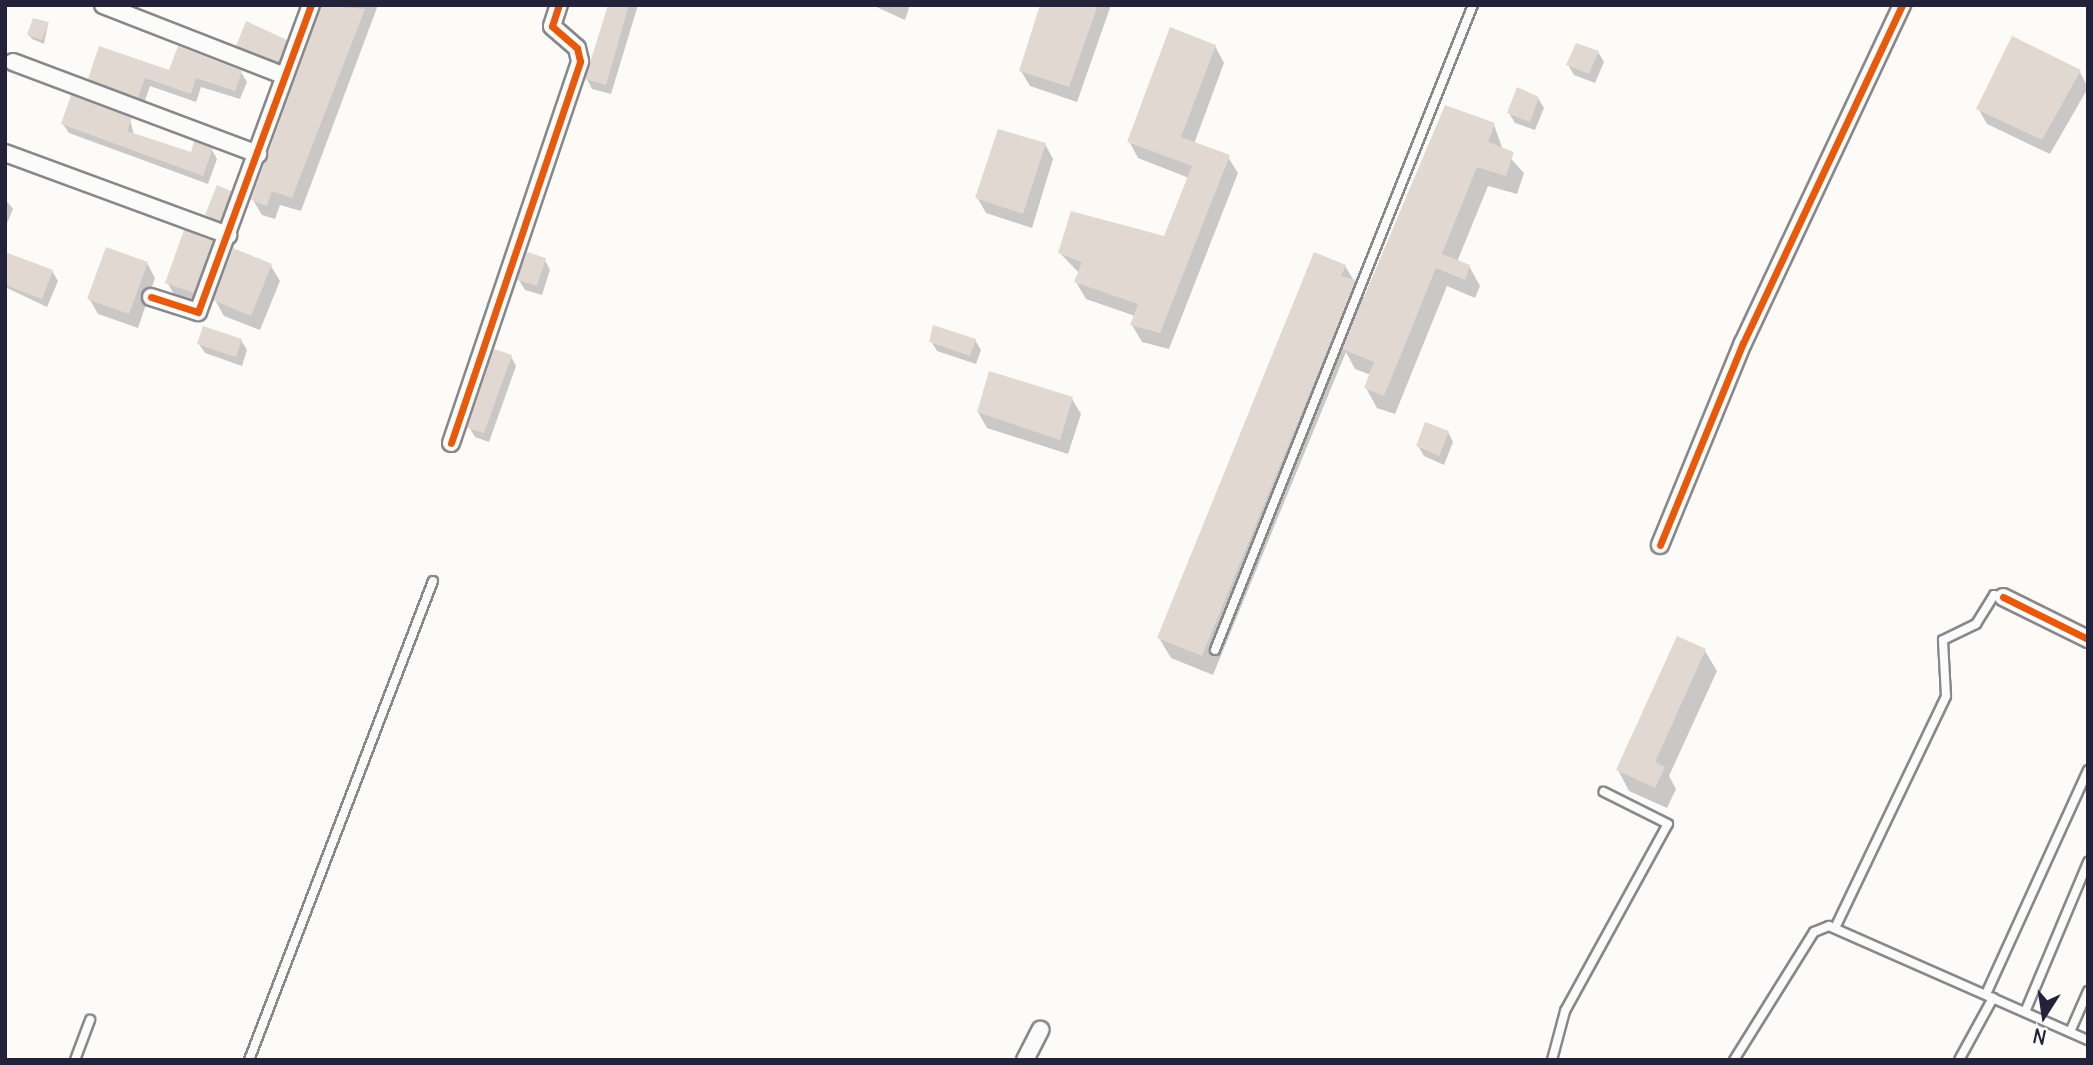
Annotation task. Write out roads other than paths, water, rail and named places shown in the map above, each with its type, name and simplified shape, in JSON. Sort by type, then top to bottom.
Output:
[{"type":"street","points":[[103,5],[285,76]]},
{"type":"street","points":[[151,297],[198,312],[311,5]]},
{"type":"street","points":[[451,443],[580,61],[577,48],[552,26],[559,5]]},
{"type":"street","points":[[1660,545],[1742,342],[1902,5]]},
{"type":"street","points":[[13,62],[258,154]]},
{"type":"street","points":[[5,153],[228,235]]},
{"type":"street","points":[[2003,597],[2088,639]]},
{"type":"street","points":[[1025,1060],[1040,1030]]},
{"type":"lane","points":[[1215,650],[1473,5]]},
{"type":"lane","points":[[249,1060],[433,581]]},
{"type":"lane","points":[[1835,928],[1946,696],[1943,640],[1976,624],[1994,595],[2003,597]]},
{"type":"lane","points":[[1959,1060],[2088,770]]},
{"type":"lane","points":[[1552,1060],[1564,1011],[1668,824],[1604,792]]},
{"type":"lane","points":[[2025,1012],[2088,862]]},
{"type":"lane","points":[[1734,1060],[1814,932],[1835,928],[2088,1040]]},
{"type":"lane","points":[[2070,1032],[2088,991]]},
{"type":"lane","points":[[75,1060],[90,1020]]}]
